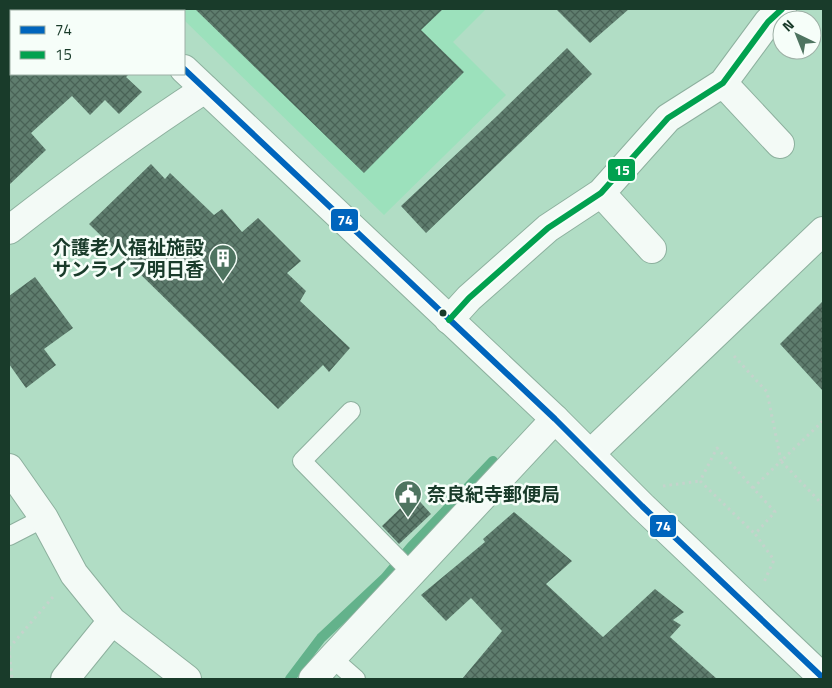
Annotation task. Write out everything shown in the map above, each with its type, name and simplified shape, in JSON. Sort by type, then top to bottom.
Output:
[{"type":"main road","points":[[449,320],[469,298],[548,228],[601,193],[668,118],[723,83],[768,22],[782,9]]},
{"type":"main road","points":[[185,70],[555,419],[642,506],[823,678]]},
{"type":"main road","points":[[723,83],[780,144]]},
{"type":"main road","points":[[9,230],[54,195],[178,106],[205,89]]},
{"type":"main road","points":[[601,193],[652,249]]},
{"type":"main road","points":[[590,454],[823,231]]},
{"type":"main road","points":[[313,679],[555,419]]},
{"type":"main road","points":[[9,468],[44,518],[74,574],[112,621],[187,679]]},
{"type":"main road","points":[[65,679],[112,621]]},
{"type":"lane","points":[[351,412],[302,461],[411,572]]},
{"type":"lane","points":[[9,536],[44,518]]},
{"type":"lane","points":[[332,658],[356,679]]},
{"type":"path","points":[[715,336],[767,392],[781,460],[823,505]]},
{"type":"path","points":[[753,488],[823,421]]},
{"type":"path","points":[[750,609],[774,560],[755,534],[700,481],[717,448],[775,512],[755,534]]},
{"type":"path","points":[[12,679],[9,648],[74,574]]},
{"type":"shaded area","points":[[172,9],[486,9],[453,42],[506,95],[384,215],[185,21],[185,10]]},
{"type":"building","points":[[195,9],[443,9],[421,30],[464,72],[364,173]]},
{"type":"building","points":[[556,9],[629,9],[590,43]]},
{"type":"building","points":[[567,48],[592,74],[426,233],[401,206]]},
{"type":"building","points":[[9,74],[128,75],[126,77],[142,92],[119,114],[105,100],[90,115],[72,96],[31,133],[46,150],[9,185]]},
{"type":"building","name":"介護老人福祉施設 サンライフ明日香","points":[[151,164],[165,179],[170,173],[214,215],[222,209],[242,232],[258,218],[301,261],[287,273],[306,291],[300,301],[350,348],[329,372],[323,365],[278,409],[89,224]]},
{"type":"building","points":[[35,277],[73,328],[44,349],[56,365],[26,388],[9,364],[9,296]]},
{"type":"building","points":[[823,301],[823,391],[780,344]]},
{"type":"building","points":[[414,495],[431,514],[399,544],[382,526]]},
{"type":"building","points":[[514,512],[572,561],[546,584],[603,637],[655,589],[684,612],[673,620],[681,625],[670,637],[717,679],[462,679],[502,631],[471,598],[446,621],[421,595],[485,542],[483,539]]},
{"type":"waterway","points":[[290,679],[321,638],[385,578],[411,547],[493,461]]},
{"type":"transit line","name":"15","points":[[449,320],[469,298],[548,228],[601,193],[668,118],[723,83],[768,22],[782,9]]},
{"type":"transit line","name":"74","points":[[185,70],[555,419],[642,506],[823,678]]},
{"type":"place","name":"介護老人福祉施設 サンライフ明日香","points":[[223,282]]},
{"type":"place","name":"奈良紀寺郵便局","points":[[408,518]]}]
